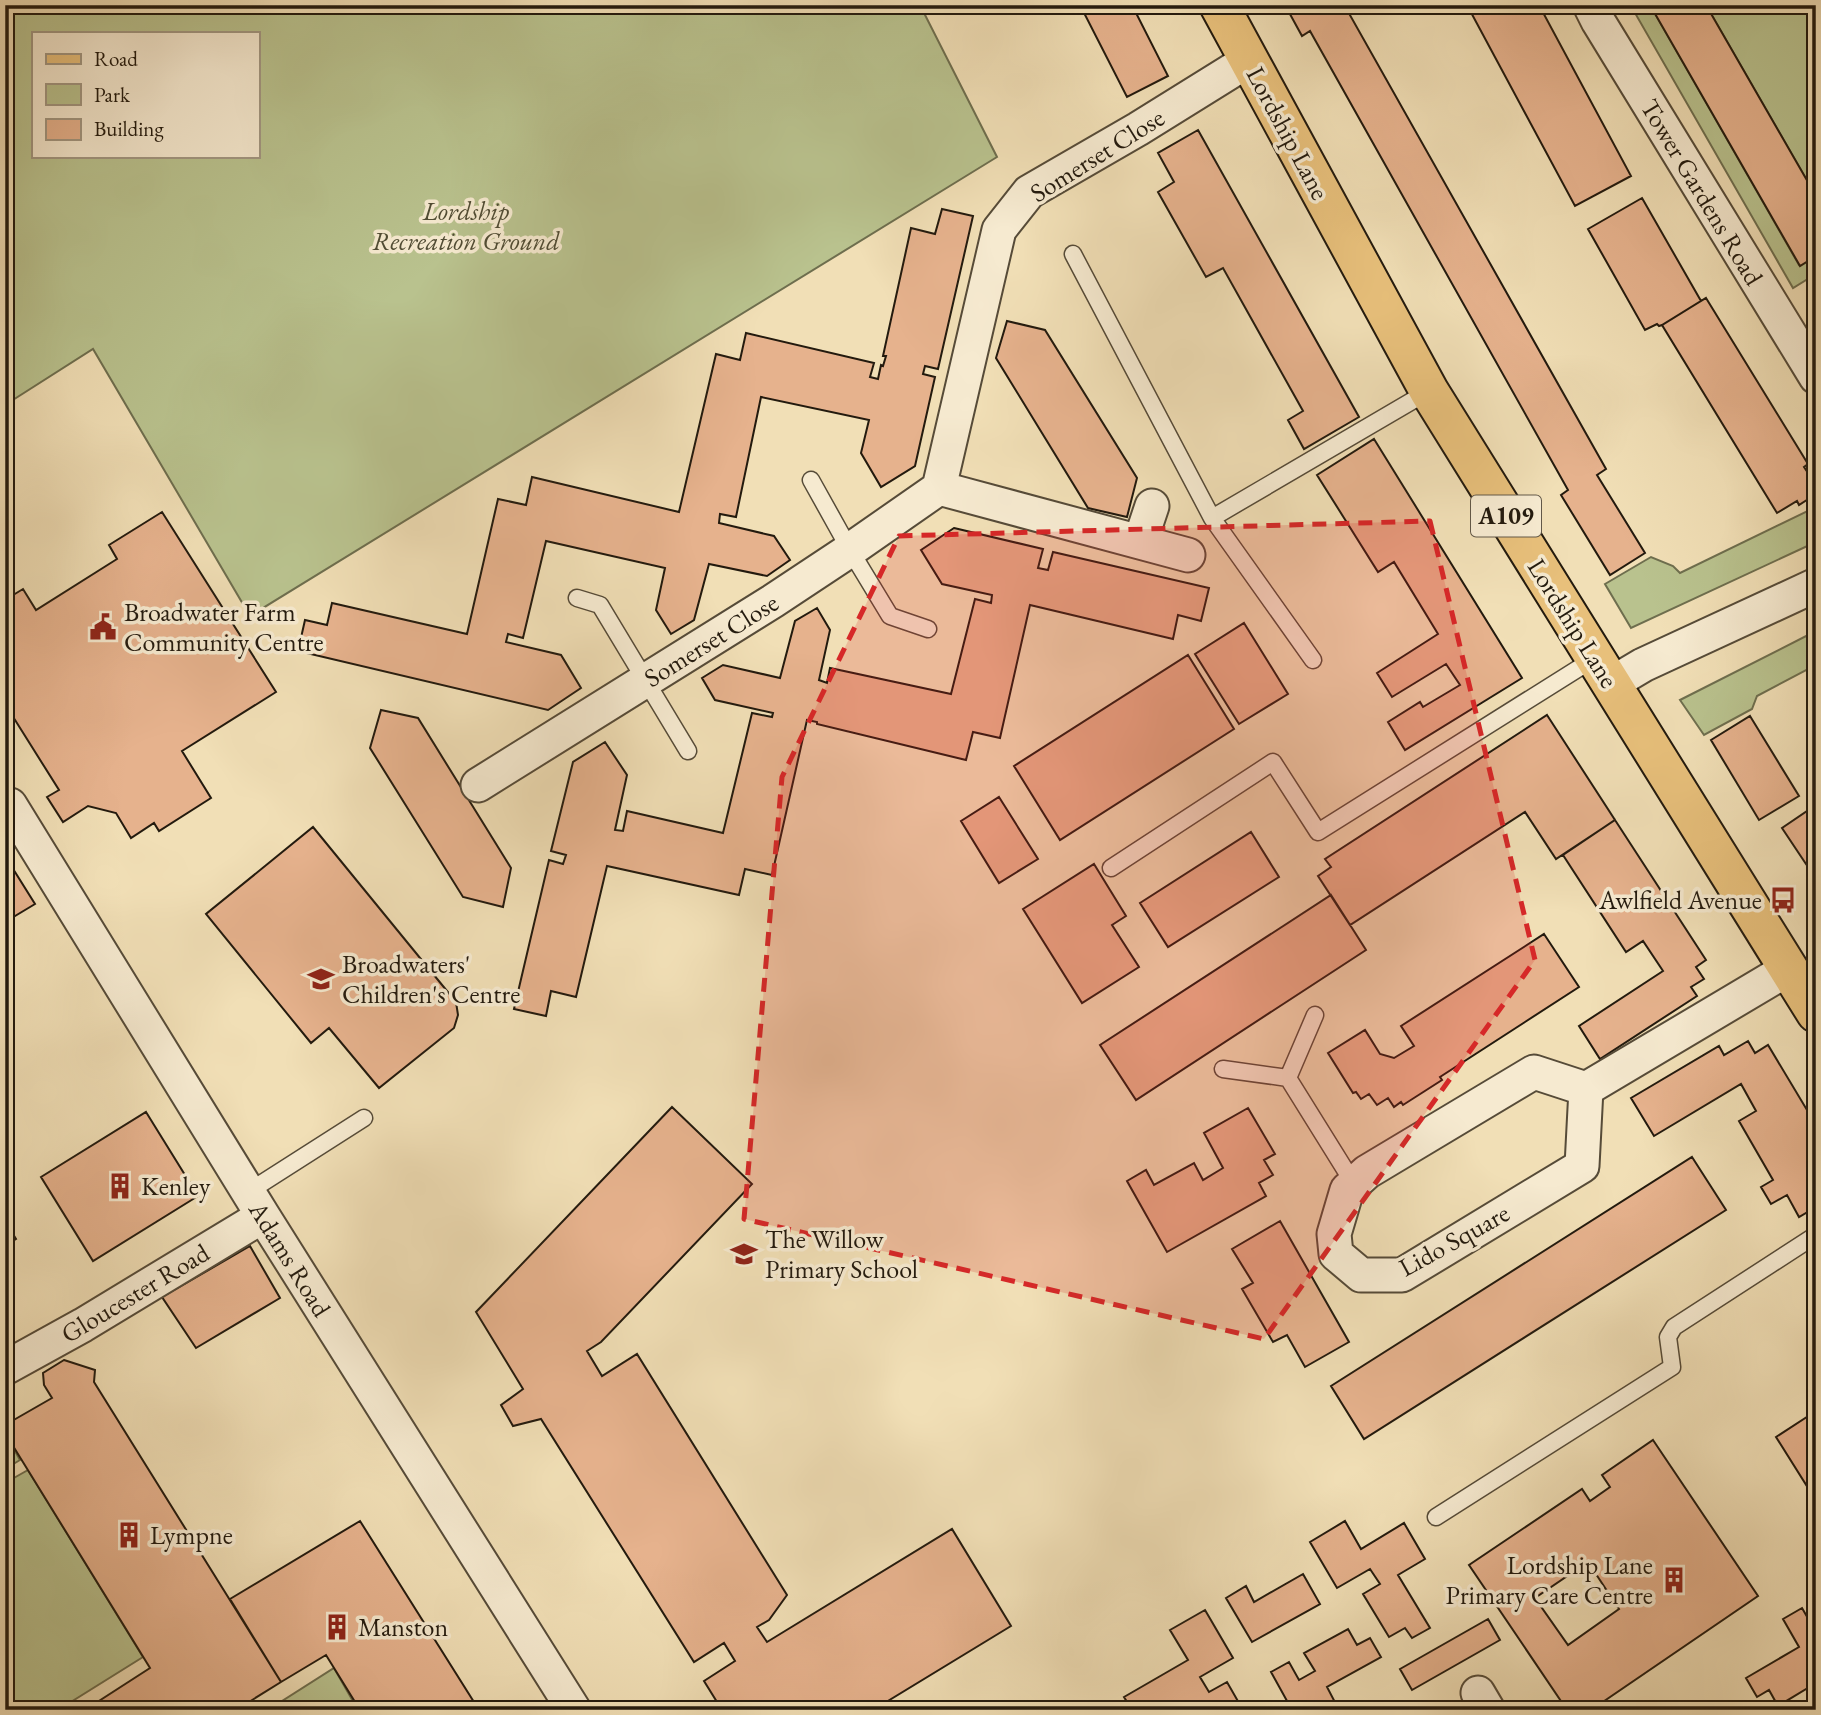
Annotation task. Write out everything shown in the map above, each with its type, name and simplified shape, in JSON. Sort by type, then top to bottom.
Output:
[{"type":"main road","name":"Lordship Lane","points":[[1219,5],[1429,391],[1816,1013]]},
{"type":"street","name":"Tower Gardens Road","points":[[1590,5],[1816,377]]},
{"type":"street","name":"Somerset Close","points":[[478,785],[773,601],[939,488],[999,230],[1029,192],[1249,60]]},
{"type":"street","points":[[939,488],[1188,555]]},
{"type":"street","points":[[1140,542],[1152,506]]},
{"type":"street","points":[[1603,671],[1643,665],[1816,585]]},
{"type":"street","name":"Adams Road","points":[[8,807],[565,1706]]},
{"type":"street","points":[[1586,1089],[1788,969]]},
{"type":"street","name":"Lido Square","points":[[1534,1072],[1586,1089],[1581,1166],[1402,1275],[1362,1275],[1336,1254],[1335,1234],[1347,1190],[1367,1172],[1534,1072]]},
{"type":"street","name":"Gloucester Road","points":[[5,1367],[83,1325],[256,1204]]},
{"type":"lane","points":[[1073,254],[1212,518],[1313,660]]},
{"type":"lane","points":[[1212,518],[1429,391]]},
{"type":"lane","points":[[811,480],[890,616],[928,629]]},
{"type":"lane","points":[[577,598],[600,605],[688,751]]},
{"type":"lane","points":[[1111,867],[1273,762],[1318,832],[1603,671]]},
{"type":"lane","points":[[1287,1078],[1315,1015]]},
{"type":"lane","points":[[1223,1069],[1287,1078],[1354,1184]]},
{"type":"lane","points":[[256,1204],[364,1118]]},
{"type":"lane","points":[[1436,1517],[1672,1367],[1668,1337],[1674,1327],[1816,1234]]},
{"type":"highlighted area","points":[[1430,521],[1535,960],[1264,1339],[744,1219],[782,777],[899,536]]},
{"type":"green space","name":"Lordship Recreation Ground","points":[[5,5],[920,5],[997,157],[250,616],[93,349],[5,405]]},
{"type":"green space","points":[[1650,5],[1799,265],[1816,256],[1816,284],[1811,277],[1793,288],[1635,13]]},
{"type":"green space","points":[[1706,5],[1816,5],[1816,196]]},
{"type":"green space","points":[[1816,507],[1816,542],[1631,628],[1605,584],[1651,557],[1673,566],[1680,573]]},
{"type":"green space","points":[[1816,631],[1816,665],[1757,696],[1752,709],[1704,735],[1680,700]]},
{"type":"green space","points":[[5,1433],[20,1460],[5,1469]]},
{"type":"green space","points":[[28,1470],[143,1657],[58,1710],[5,1710],[5,1550],[14,1529],[5,1514],[5,1483]]},
{"type":"green space","points":[[334,1668],[358,1710],[268,1710]]},
{"type":"building","points":[[1080,5],[1132,5],[1168,76],[1127,97]]},
{"type":"building","points":[[1285,5],[1336,5],[1340,11],[1346,8],[1606,469],[1597,475],[1645,553],[1610,575],[1561,495],[1568,490],[1310,31],[1302,36]]},
{"type":"building","points":[[1467,5],[1539,5],[1631,176],[1575,206]]},
{"type":"building","points":[[1650,5],[1706,5],[1816,196],[1816,256],[1800,266]]},
{"type":"building","points":[[1198,130],[1359,417],[1304,449],[1288,420],[1303,411],[1223,268],[1206,277],[1158,192],[1174,182],[1158,153]]},
{"type":"building","points":[[1642,198],[1701,301],[1662,325],[1657,324],[1645,330],[1588,229]]},
{"type":"building","points":[[942,209],[973,216],[938,369],[925,366],[923,374],[935,377],[915,466],[881,487],[861,453],[869,420],[761,397],[736,517],[720,514],[719,523],[774,536],[790,560],[767,576],[709,564],[694,620],[671,634],[656,610],[665,568],[546,541],[523,638],[508,634],[506,642],[561,655],[581,688],[548,710],[298,651],[305,620],[327,625],[332,603],[467,634],[498,499],[526,505],[532,477],[679,512],[716,354],[740,360],[746,333],[874,363],[870,377],[878,379],[886,356],[883,356],[911,228],[935,234]]},
{"type":"building","points":[[1706,298],[1808,464],[1804,467],[1816,485],[1816,494],[1799,505],[1797,501],[1777,513],[1662,325]]},
{"type":"building","points":[[1007,321],[1045,330],[1137,478],[1127,517],[1088,508],[996,358]]},
{"type":"building","points":[[1374,439],[1522,678],[1405,750],[1388,722],[1420,702],[1423,707],[1460,685],[1446,664],[1392,697],[1377,673],[1438,634],[1394,562],[1378,572],[1317,475]]},
{"type":"building","points":[[162,512],[276,692],[182,751],[211,798],[159,831],[154,823],[131,838],[116,813],[88,806],[63,822],[47,797],[59,790],[5,704],[5,600],[23,589],[36,610],[117,559],[109,545]]},
{"type":"building","points":[[954,528],[1043,549],[1038,568],[1048,570],[1053,552],[1209,588],[1201,621],[1178,615],[1173,639],[1030,605],[1000,738],[973,732],[966,760],[807,720],[772,875],[745,869],[739,895],[607,866],[576,997],[551,991],[546,1016],[514,1009],[549,860],[563,864],[566,855],[551,851],[573,762],[605,742],[627,775],[615,830],[623,831],[627,811],[723,833],[752,713],[772,717],[773,713],[715,700],[702,678],[723,665],[780,678],[795,621],[817,608],[830,630],[819,680],[827,683],[830,668],[951,694],[975,599],[991,603],[992,595],[942,584],[921,550]]},
{"type":"building","points":[[1244,623],[1288,694],[1239,724],[1195,654]]},
{"type":"building","points":[[1188,655],[1234,729],[1060,840],[1014,766]]},
{"type":"building","points":[[381,710],[418,718],[511,868],[503,907],[463,897],[370,748]]},
{"type":"building","points":[[1547,715],[1615,820],[1556,859],[1525,812],[1350,925],[1318,876],[1331,867],[1325,859]]},
{"type":"building","points":[[1750,716],[1799,796],[1759,820],[1711,740]]},
{"type":"building","points":[[999,797],[1038,859],[999,883],[961,821]]},
{"type":"building","points":[[1816,805],[1816,879],[1782,828]]},
{"type":"building","points":[[1615,820],[1706,960],[1696,967],[1704,979],[1691,987],[1697,996],[1600,1059],[1579,1026],[1663,971],[1643,941],[1626,952],[1563,855]]},
{"type":"building","points":[[313,827],[456,1002],[458,1015],[454,1028],[379,1088],[329,1028],[311,1043],[206,914]]},
{"type":"building","points":[[1251,832],[1279,877],[1168,947],[1140,903]]},
{"type":"building","points":[[5,856],[35,904],[5,922]]},
{"type":"building","points":[[1094,864],[1126,916],[1112,925],[1139,967],[1082,1003],[1023,909]]},
{"type":"building","points":[[1331,895],[1366,950],[1136,1100],[1100,1045]]},
{"type":"building","points":[[1544,934],[1579,987],[1440,1077],[1442,1080],[1403,1105],[1401,1102],[1394,1107],[1388,1098],[1377,1105],[1369,1094],[1361,1099],[1356,1092],[1353,1093],[1328,1053],[1365,1030],[1380,1054],[1394,1058],[1414,1046],[1401,1026]]},
{"type":"building","points":[[1748,1041],[1755,1053],[1768,1045],[1816,1125],[1816,1207],[1799,1217],[1787,1195],[1771,1204],[1761,1187],[1773,1180],[1739,1121],[1756,1111],[1741,1084],[1654,1136],[1631,1098],[1719,1046],[1724,1055]]},
{"type":"building","points":[[672,1107],[752,1184],[601,1342],[587,1351],[602,1376],[637,1354],[787,1595],[769,1620],[757,1627],[767,1642],[952,1529],[1011,1626],[873,1710],[722,1710],[704,1681],[735,1661],[724,1643],[694,1662],[541,1419],[513,1426],[501,1405],[523,1389],[476,1312]]},
{"type":"building","points":[[1248,1108],[1275,1154],[1264,1160],[1273,1175],[1259,1183],[1266,1196],[1167,1252],[1127,1181],[1146,1170],[1154,1185],[1194,1163],[1203,1180],[1223,1168],[1204,1133]]},
{"type":"building","name":"Kenley","points":[[146,1112],[198,1196],[93,1261],[41,1177]]},
{"type":"building","points":[[1692,1157],[1726,1210],[1364,1439],[1331,1386]]},
{"type":"building","points":[[5,1221],[16,1239],[5,1246]]},
{"type":"building","points":[[1280,1221],[1349,1342],[1305,1367],[1287,1335],[1273,1342],[1242,1289],[1253,1283],[1232,1249]]},
{"type":"building","points":[[250,1246],[280,1298],[196,1348],[162,1297]]},
{"type":"building","name":"Lympne","points":[[64,1360],[95,1370],[94,1382],[281,1682],[236,1710],[85,1710],[150,1668],[5,1433],[5,1425],[52,1398],[44,1385],[43,1373]]},
{"type":"building","points":[[1816,1411],[1816,1487],[1810,1491],[1776,1437]]},
{"type":"building","name":"Lordship Lane Primary Care Centre","points":[[1653,1440],[1758,1596],[1591,1710],[1567,1710],[1469,1565],[1582,1489],[1590,1501],[1610,1487],[1602,1475]],"holes":[[[1588,1562],[1619,1609],[1568,1645],[1535,1598]]]},
{"type":"building","name":"Manston","points":[[360,1521],[479,1710],[360,1710],[326,1655],[281,1682],[230,1599]]},
{"type":"building","points":[[1345,1521],[1361,1549],[1404,1523],[1425,1559],[1398,1575],[1430,1628],[1412,1638],[1405,1628],[1389,1637],[1363,1594],[1380,1584],[1370,1569],[1337,1588],[1310,1542]]},
{"type":"building","points":[[1303,1574],[1320,1604],[1252,1642],[1226,1598],[1246,1586],[1254,1602]]},
{"type":"building","points":[[1802,1608],[1813,1627],[1816,1625],[1816,1661],[1812,1663],[1816,1669],[1816,1683],[1778,1706],[1769,1690],[1757,1697],[1746,1678],[1799,1647],[1783,1619]]},
{"type":"building","points":[[1205,1610],[1233,1658],[1200,1677],[1209,1692],[1227,1682],[1243,1710],[1196,1710],[1193,1704],[1183,1710],[1132,1710],[1124,1697],[1188,1660],[1170,1630]]},
{"type":"building","points":[[1488,1619],[1500,1640],[1412,1690],[1400,1669]]},
{"type":"building","points":[[1348,1629],[1357,1645],[1370,1638],[1381,1657],[1327,1687],[1339,1710],[1292,1710],[1271,1672],[1289,1662],[1299,1680],[1315,1671],[1304,1653]]},
{"type":"place","name":"Broadwater Farm Community Centre","points":[[103,627]]},
{"type":"place","name":"Awlfield Avenue","points":[[1783,900]]},
{"type":"place","name":"Broadwaters' Children's Centre","points":[[321,979]]},
{"type":"place","name":"Kenley","points":[[120,1186]]},
{"type":"place","name":"The Willow Primary School","points":[[744,1254]]},
{"type":"place","name":"Lympne","points":[[129,1535]]},
{"type":"place","name":"Lordship Lane Primary Care Centre","points":[[1674,1580]]},
{"type":"place","name":"Manston","points":[[337,1627]]}]
